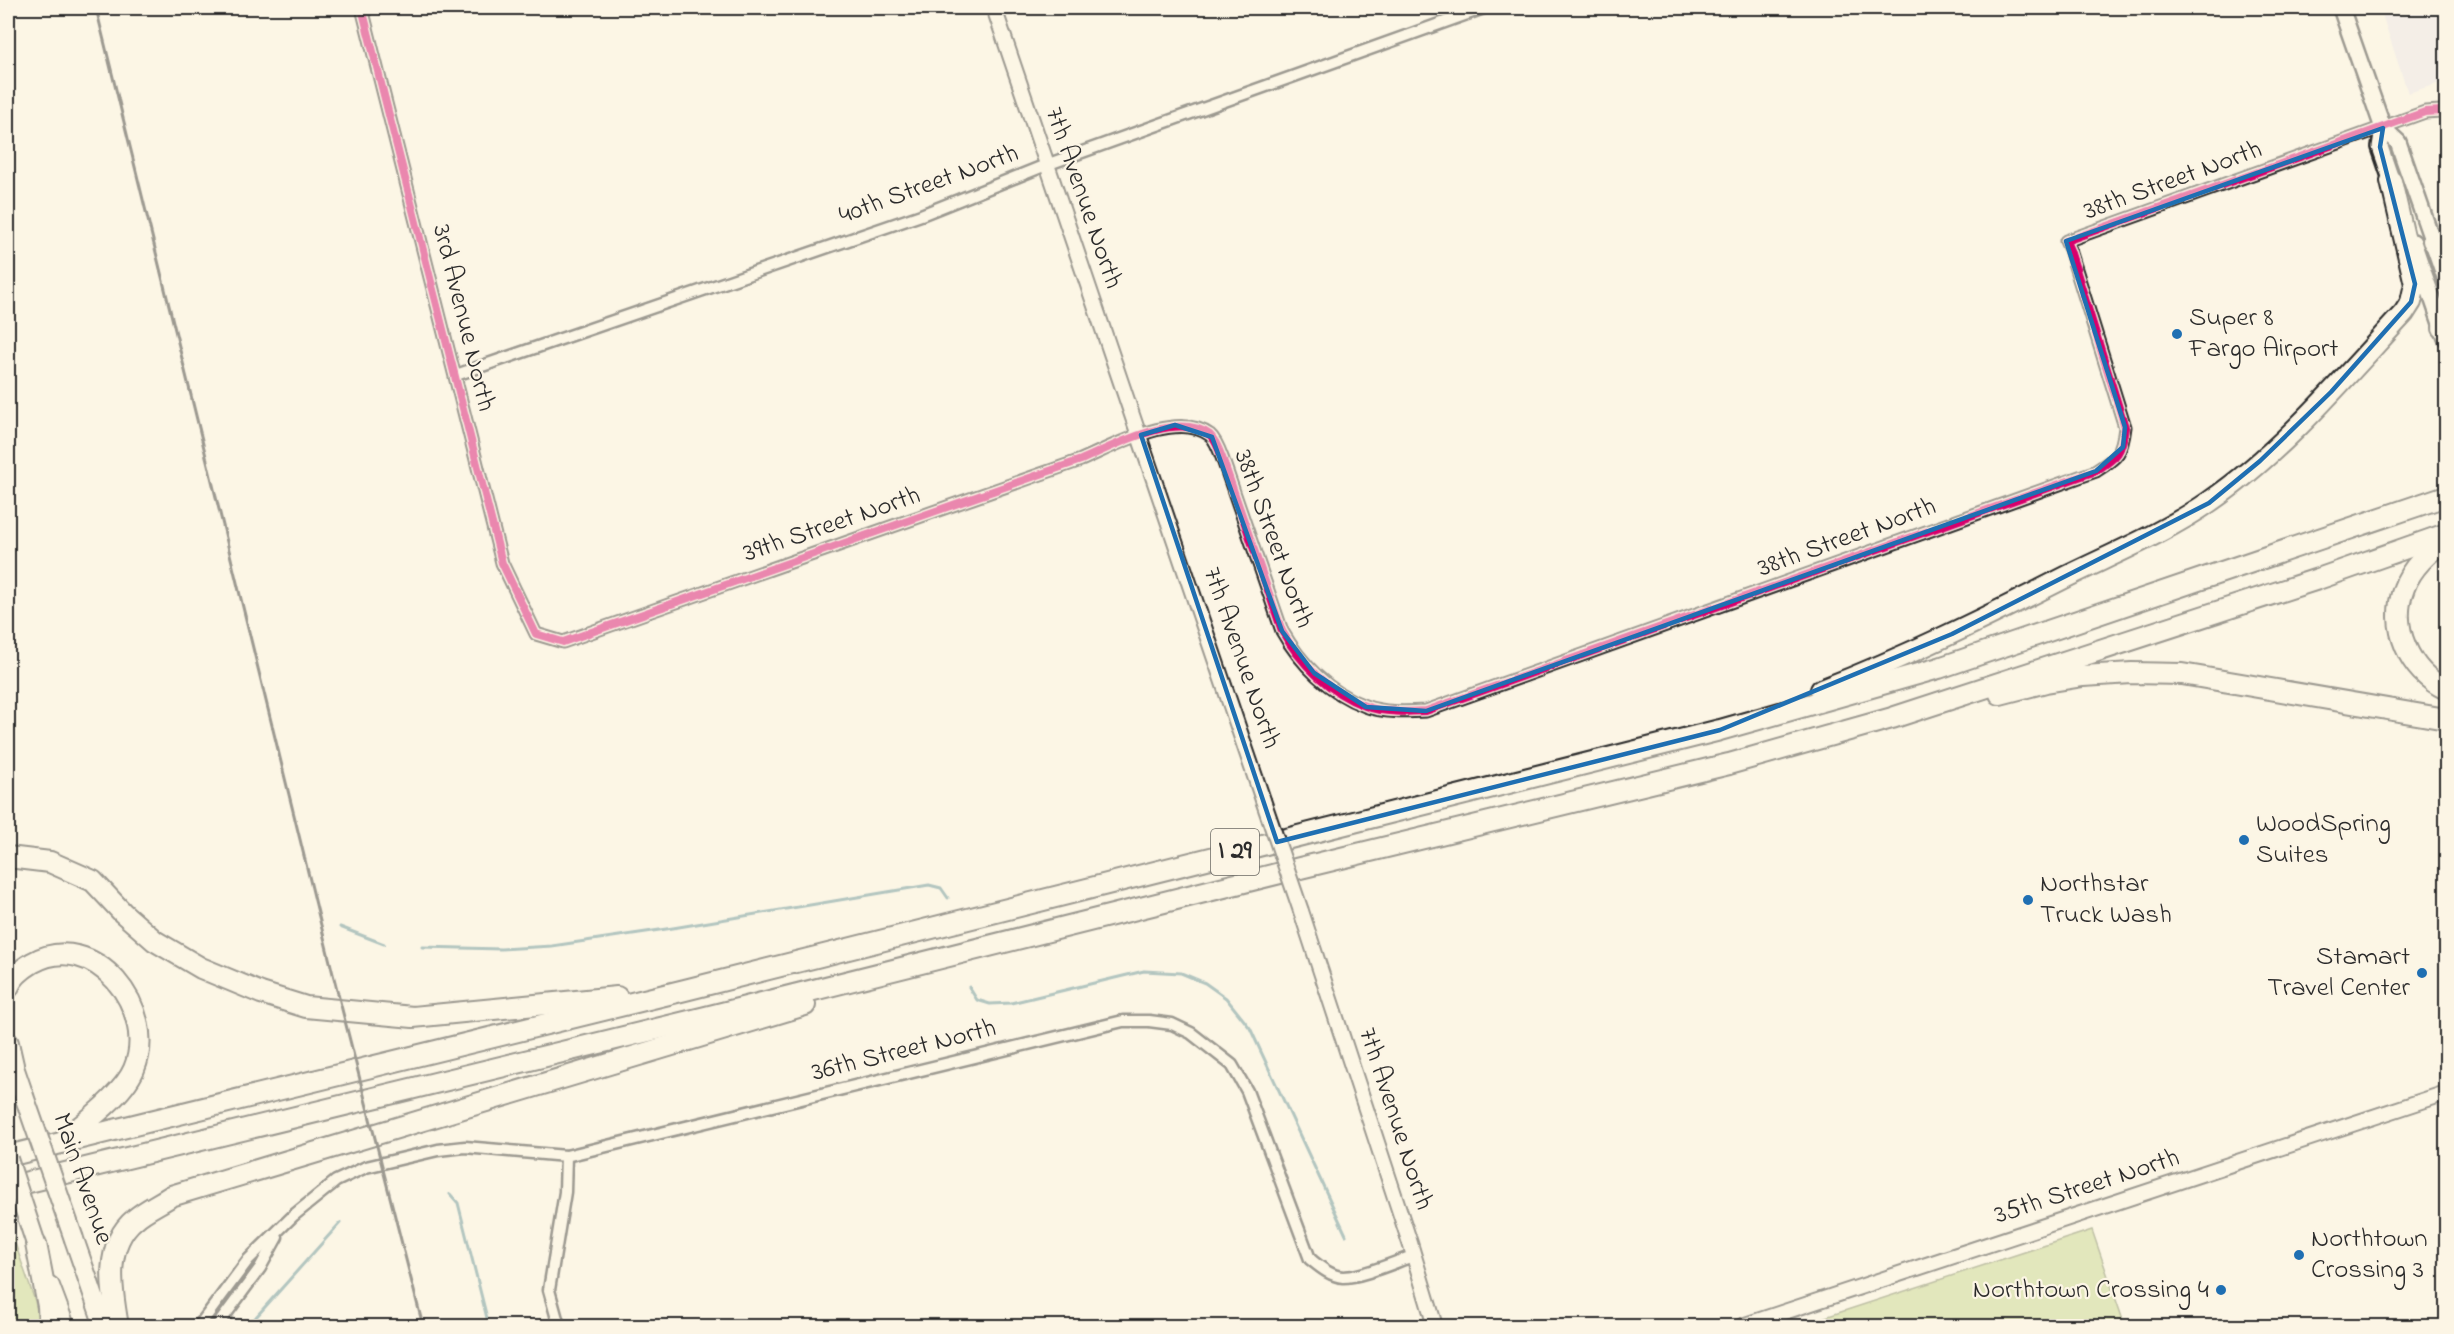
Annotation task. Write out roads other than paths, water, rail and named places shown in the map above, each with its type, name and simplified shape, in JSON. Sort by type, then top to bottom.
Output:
[{"type":"highway","points":[[1720,730],[1879,667],[2145,539],[2208,503],[2260,461],[2331,392],[2404,313],[2410,302],[2415,284],[2391,181]]},
{"type":"highway","points":[[2433,241],[2446,256]]},
{"type":"highway","name":"I 29","points":[[8,1157],[60,1142],[685,990],[1720,730],[1939,668],[2446,496]]},
{"type":"highway","name":"I 29","points":[[8,1187],[1729,764],[1892,718],[2318,579],[2446,534]]},
{"type":"highway","points":[[2446,540],[2423,559],[2404,585],[2399,616],[2401,634],[2414,663],[2438,685],[2446,689]]},
{"type":"highway","points":[[1892,718],[1963,704],[2046,682],[2083,676],[2132,673],[2182,674],[2446,719]]},
{"type":"highway","points":[[9,857],[50,862],[93,881],[123,913],[155,941],[201,968],[261,993],[306,1007],[413,1017],[685,990]]},
{"type":"highway","points":[[118,1326],[113,1296],[112,1257],[118,1241],[133,1220],[171,1196],[751,1020],[892,981],[1001,942]]},
{"type":"highway","points":[[8,988],[11,981],[24,967],[40,958],[58,954],[93,963],[111,974],[133,1005],[138,1020],[139,1041],[138,1058],[134,1071],[96,1115],[60,1142]]},
{"type":"highway","points":[[8,1043],[10,1057]]},
{"type":"highway","points":[[8,1202],[139,1154]]},
{"type":"highway","points":[[36,1244],[48,1306],[49,1326]]},
{"type":"main road","points":[[2341,8],[2383,128],[2398,142],[2446,280]]},
{"type":"main road","points":[[2383,128],[2380,147],[2445,325]]},
{"type":"main road","name":"Main Avenue","points":[[10,1057],[104,1326]]},
{"type":"main road","points":[[8,1157],[64,1326]]},
{"type":"main road","points":[[97,1305],[113,1326]]},
{"type":"street","name":"3rd Avenue North","points":[[362,8],[502,563],[536,634]]},
{"type":"street","name":"7th Avenue North","points":[[994,8],[1301,911],[1435,1326]]},
{"type":"street","name":"40th Street North","points":[[456,375],[921,215],[1046,165],[1484,8]]},
{"type":"street","name":"38th Street North","points":[[1141,435],[1175,425],[1198,428],[1212,437],[1223,460],[1282,631],[1293,651],[1314,674],[1338,693],[1366,707],[1403,712],[1426,711],[2096,471],[2112,461],[2123,447],[2125,427],[2066,241],[2425,112],[2441,111],[2446,114]]},
{"type":"street","name":"39th Street North","points":[[536,634],[563,642],[1071,463],[1141,435]]},
{"type":"street","name":"36th Street North","points":[[199,1326],[248,1260],[311,1200],[336,1181],[366,1167],[438,1150],[465,1147],[566,1156],[1123,1021],[1172,1024],[1191,1033],[1232,1065],[1247,1091],[1310,1259],[1325,1271],[1343,1277],[1373,1270],[1413,1256]]},
{"type":"street","name":"35th Street North","points":[[1742,1326],[2446,1093]]},
{"type":"street","points":[[559,1326],[549,1290],[565,1192],[566,1156]]},
{"type":"street","name":"36th Street North","points":[[218,1326],[260,1268],[281,1230]]},
{"type":"street","points":[[207,1317],[218,1326]]},
{"type":"waterway","points":[[422,947],[501,949],[552,946],[929,885],[941,888],[948,898]]},
{"type":"waterway","points":[[340,927],[384,944]]},
{"type":"waterway","points":[[969,987],[977,1000],[990,1004],[1011,1003],[1144,971],[1181,973],[1205,983],[1226,998],[1250,1028],[1346,1235]]},
{"type":"waterway","points":[[450,1194],[458,1203],[489,1326]]},
{"type":"waterway","points":[[248,1326],[340,1223]]},
{"type":"railway","points":[[96,8],[333,974],[423,1326]]},
{"type":"place","name":"Super 8 Fargo Airport","points":[[2177,334]]},
{"type":"place","name":"WoodSpring Suites","points":[[2244,840]]},
{"type":"place","name":"Northstar Truck Wash","points":[[2028,900]]},
{"type":"place","name":"Stamart Travel Center","points":[[2422,973]]},
{"type":"place","name":"Northtown Crossing 3","points":[[2299,1255]]},
{"type":"place","name":"Northtown Crossing 4","points":[[2221,1290]]}]
